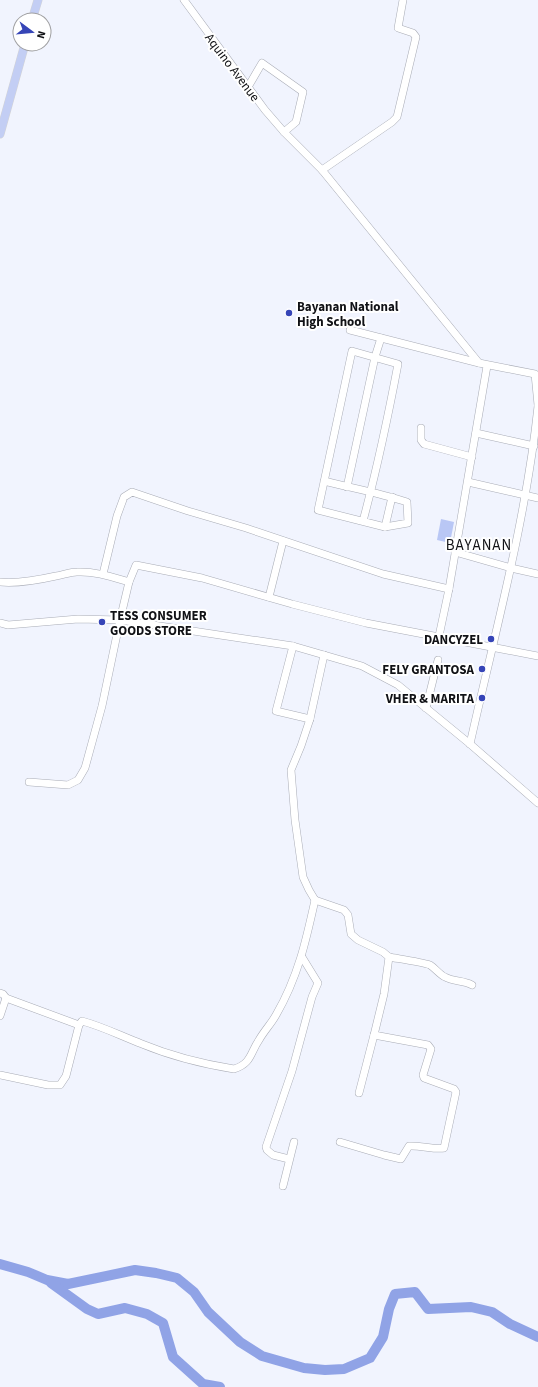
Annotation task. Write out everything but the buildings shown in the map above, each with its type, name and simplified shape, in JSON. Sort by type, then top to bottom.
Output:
[{"type":"main road","points":[[34,12],[38,0]]},
{"type":"main road","points":[[0,134],[24,52]]},
{"type":"street","name":"Aquino Avenue","points":[[184,0],[265,110],[284,132],[322,170],[480,363]]},
{"type":"street","points":[[322,170],[397,117],[416,37],[413,33],[398,28],[403,0]]},
{"type":"street","points":[[248,87],[262,63],[304,92],[296,122],[284,132]]},
{"type":"street","points":[[350,330],[487,366],[537,374],[538,405],[534,446],[511,568],[470,744]]},
{"type":"street","points":[[347,487],[375,358],[381,338]]},
{"type":"street","points":[[324,481],[347,487],[371,492],[392,497],[407,502],[408,524],[385,528],[318,510],[324,481],[352,351],[398,364],[390,408],[371,492],[363,521]]},
{"type":"street","points":[[439,636],[449,589],[487,366]]},
{"type":"street","points":[[421,428],[422,440],[424,444],[472,457]]},
{"type":"street","points":[[476,433],[534,446]]},
{"type":"street","points":[[468,482],[538,498]]},
{"type":"street","points":[[103,574],[124,497],[132,492],[383,574],[449,589]]},
{"type":"street","points":[[385,528],[392,497]]},
{"type":"street","points":[[269,597],[283,541]]},
{"type":"street","points":[[455,552],[538,574]]},
{"type":"street","points":[[29,782],[68,785],[78,780],[85,768],[102,706],[129,582],[136,564],[202,578],[292,604],[366,623],[538,656]]},
{"type":"street","points":[[0,582],[8,583],[26,581],[76,572],[103,574],[129,582]]},
{"type":"street","points":[[0,624],[8,625],[78,619],[120,620],[293,646],[362,666],[398,685],[470,744],[538,803]]},
{"type":"street","points":[[293,646],[276,710],[310,719]]},
{"type":"street","points":[[324,655],[310,719],[291,770],[295,820],[303,877],[315,900],[344,910],[348,915],[351,934],[358,940],[383,952],[389,957],[431,966],[445,977],[454,981],[467,982],[472,985]]},
{"type":"street","points":[[426,708],[438,660]]},
{"type":"street","points":[[0,1075],[48,1085],[60,1085],[66,1076],[79,1025],[82,1021],[98,1025],[143,1044],[184,1058],[234,1069],[242,1066],[249,1060],[258,1040],[276,1015],[287,994],[302,957],[315,900]]},
{"type":"street","points":[[289,1159],[273,1155],[267,1150],[266,1147],[292,1071],[312,997],[318,984],[302,957]]},
{"type":"street","points":[[360,1093],[385,988],[389,957]]},
{"type":"street","points":[[0,1016],[3,995],[79,1025]]},
{"type":"street","points":[[340,1142],[401,1159],[409,1146],[428,1146],[440,1149],[444,1148],[456,1092],[454,1089],[424,1078],[423,1075],[431,1049],[428,1045],[374,1035]]},
{"type":"street","points":[[283,1186],[294,1142]]},
{"type":"shaded area","points":[[441,519],[454,522],[450,543],[437,540]]},
{"type":"waterway","points":[[0,1264],[28,1272],[47,1280],[68,1284],[135,1270],[177,1278],[194,1292],[208,1312],[240,1342],[262,1356],[304,1368],[325,1370],[344,1369],[370,1358],[383,1337],[389,1309],[395,1294],[415,1292],[428,1309],[471,1307],[492,1312],[510,1324],[538,1337]]},
{"type":"waterway","points":[[51,1283],[87,1309],[98,1314],[125,1308],[147,1314],[163,1323],[173,1357],[203,1384],[220,1387]]},
{"type":"place","name":"Bayanan National High School","points":[[289,313]]},
{"type":"place","name":"TESS CONSUMER GOODS STORE","points":[[102,622]]},
{"type":"place","name":"DANCYZEL","points":[[491,639]]},
{"type":"place","name":"FELY GRANTOSA","points":[[482,669]]},
{"type":"place","name":"VHER & MARITA","points":[[482,698]]},
{"type":"district","name":"BAYANAN","points":[[479,545]]}]
